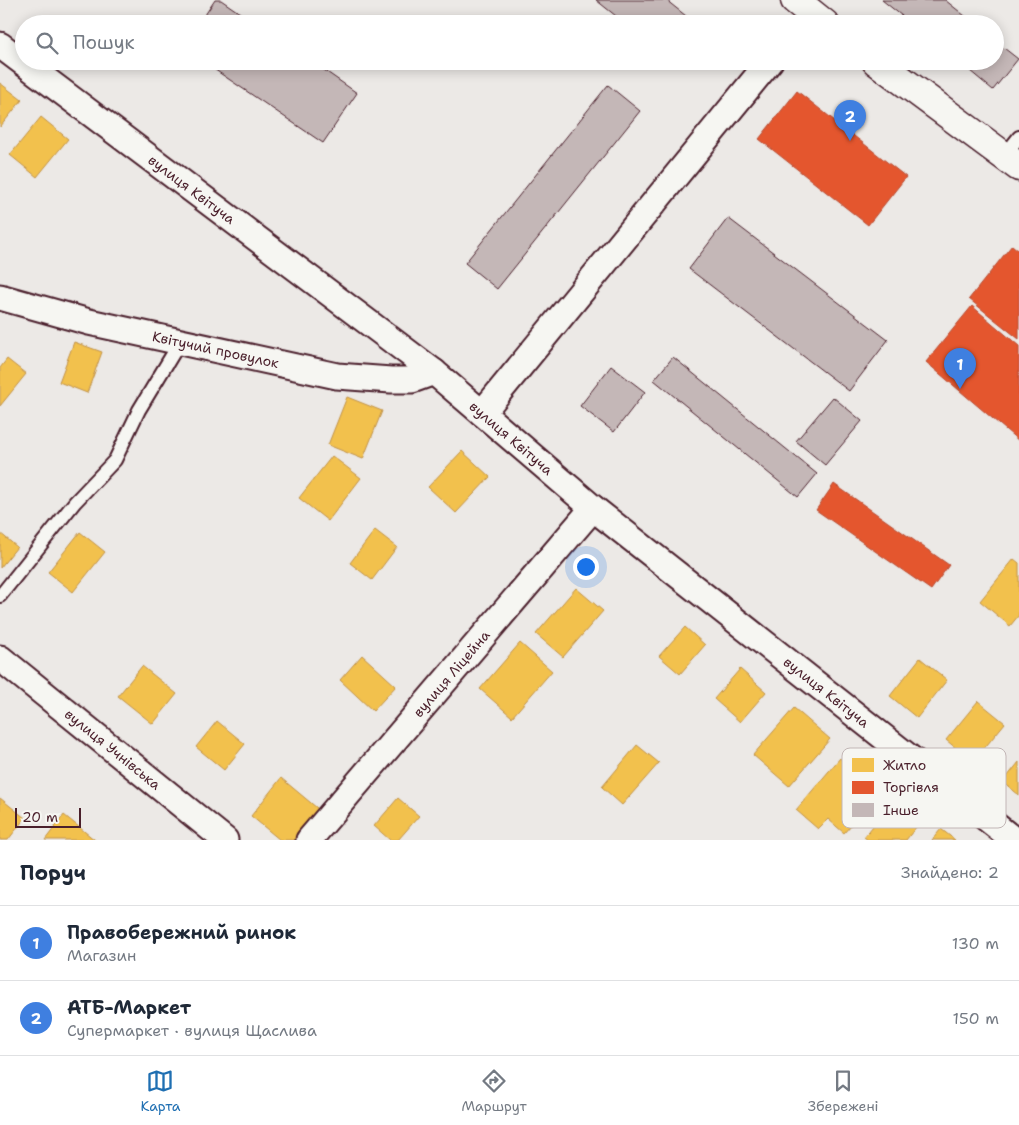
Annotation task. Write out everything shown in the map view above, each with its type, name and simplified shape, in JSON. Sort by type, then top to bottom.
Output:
[{"type":"street","name":"вулиця Квітуча","points":[[0,45],[15,56]]},
{"type":"street","name":"вулиця Квітуча","points":[[33,70],[434,372],[593,508],[897,748]]},
{"type":"street","points":[[482,413],[763,70]]},
{"type":"street","points":[[890,70],[1014,153]]},
{"type":"street","name":"Квітучий провулок","points":[[0,298],[89,322],[337,376],[412,380],[434,372]]},
{"type":"street","name":"вулиця Ліцейна","points":[[309,840],[593,508]]},
{"type":"street","name":"вулиця Учнівська","points":[[0,658],[225,840]]},
{"type":"street","name":"вулиця Квітуча","points":[[999,828],[1014,840]]},
{"type":"lane","points":[[0,596],[75,502],[114,460],[139,410],[180,342]]},
{"type":"building: Житло","points":[[0,83],[22,100],[0,127]]},
{"type":"building: Житло","points":[[41,117],[68,139],[37,177],[10,155]]},
{"type":"building: Житло","points":[[74,342],[102,352],[87,393],[59,382]]},
{"type":"building: Житло","points":[[7,359],[26,374],[0,406],[0,368]]},
{"type":"building: Житло","points":[[347,397],[382,411],[363,459],[328,445]]},
{"type":"building: Житло","points":[[462,451],[490,477],[456,513],[428,487]]},
{"type":"building: Житло","points":[[332,456],[361,478],[328,521],[299,498]]},
{"type":"building: Житло","points":[[375,530],[397,547],[372,580],[350,563]]},
{"type":"building: Житло","points":[[80,532],[105,552],[73,592],[48,572]]},
{"type":"building: Житло","points":[[0,533],[17,547],[0,568]]},
{"type":"building: Житло","points":[[1014,559],[1019,563],[1019,615],[1010,626],[980,601]]},
{"type":"building: Житло","points":[[576,588],[603,611],[563,657],[536,634]]},
{"type":"building: Житло","points":[[685,627],[705,645],[680,674],[659,656]]},
{"type":"building: Житло","points":[[520,643],[552,671],[512,717],[480,689]]},
{"type":"building: Житло","points":[[362,655],[396,686],[373,711],[340,680]]},
{"type":"building: Житло","points":[[920,658],[947,680],[917,718],[890,696]]},
{"type":"building: Житло","points":[[142,666],[177,694],[153,724],[118,696]]},
{"type":"building: Житло","points":[[740,669],[766,692],[740,722],[714,699]]},
{"type":"building: Житло","points":[[978,701],[1005,723],[984,748],[956,748],[946,740]]},
{"type":"building: Житло","points":[[794,708],[830,739],[789,786],[753,755]]},
{"type":"building: Житло","points":[[217,721],[245,744],[224,770],[196,747]]},
{"type":"building: Житло","points":[[637,745],[659,763],[622,805],[602,787]]},
{"type":"building: Житло","points":[[840,758],[842,760],[842,828],[848,828],[844,833],[828,819],[818,829],[796,810]]},
{"type":"building: Житло","points":[[1019,762],[1019,795],[1006,784],[1006,778]]},
{"type":"building: Житло","points":[[281,778],[323,813],[302,840],[280,840],[251,816]]},
{"type":"building: Житло","points":[[0,798],[25,818],[8,840],[0,840]]},
{"type":"building: Житло","points":[[398,798],[419,816],[398,840],[390,840],[374,826]]},
{"type":"building: Житло","points":[[64,815],[95,840],[45,840]]},
{"type":"building: Житло","points":[[871,828],[915,828],[906,840],[868,840],[864,837]]},
{"type":"building: Житло","points":[[941,829],[955,840],[932,840]]},
{"type":"building: Торгівля","points":[[797,91],[906,177],[868,225],[759,139]]},
{"type":"building: Торгівля","points":[[1012,245],[1019,251],[1019,339],[969,299]]},
{"type":"building: Торгівля","points":[[972,306],[1019,346],[1019,441],[926,362]]},
{"type":"building: Торгівля","points":[[834,484],[949,565],[931,590],[816,510]]},
{"type":"building: Інше","points":[[215,0],[221,0],[243,15],[205,15]]},
{"type":"building: Інше","points":[[596,0],[666,0],[685,15],[615,15]]},
{"type":"building: Інше","points":[[882,0],[945,0],[964,15],[901,15]]},
{"type":"building: Інше","points":[[1004,48],[1018,59],[993,90],[969,70],[1004,70]]},
{"type":"building: Інше","points":[[215,70],[324,70],[357,93],[323,143]]},
{"type":"building: Інше","points":[[608,85],[640,111],[497,289],[465,263]]},
{"type":"building: Інше","points":[[728,218],[888,340],[849,391],[689,269]]},
{"type":"building: Інше","points":[[673,357],[817,474],[798,497],[654,380]]},
{"type":"building: Інше","points":[[611,366],[645,392],[614,432],[580,406]]},
{"type":"building: Інше","points":[[833,397],[862,421],[825,465],[796,441]]},
{"type":"place","name":"АТБ-Маркет","points":[[850,141]]},
{"type":"place","name":"Правобережний ринок","points":[[960,389]]}]
